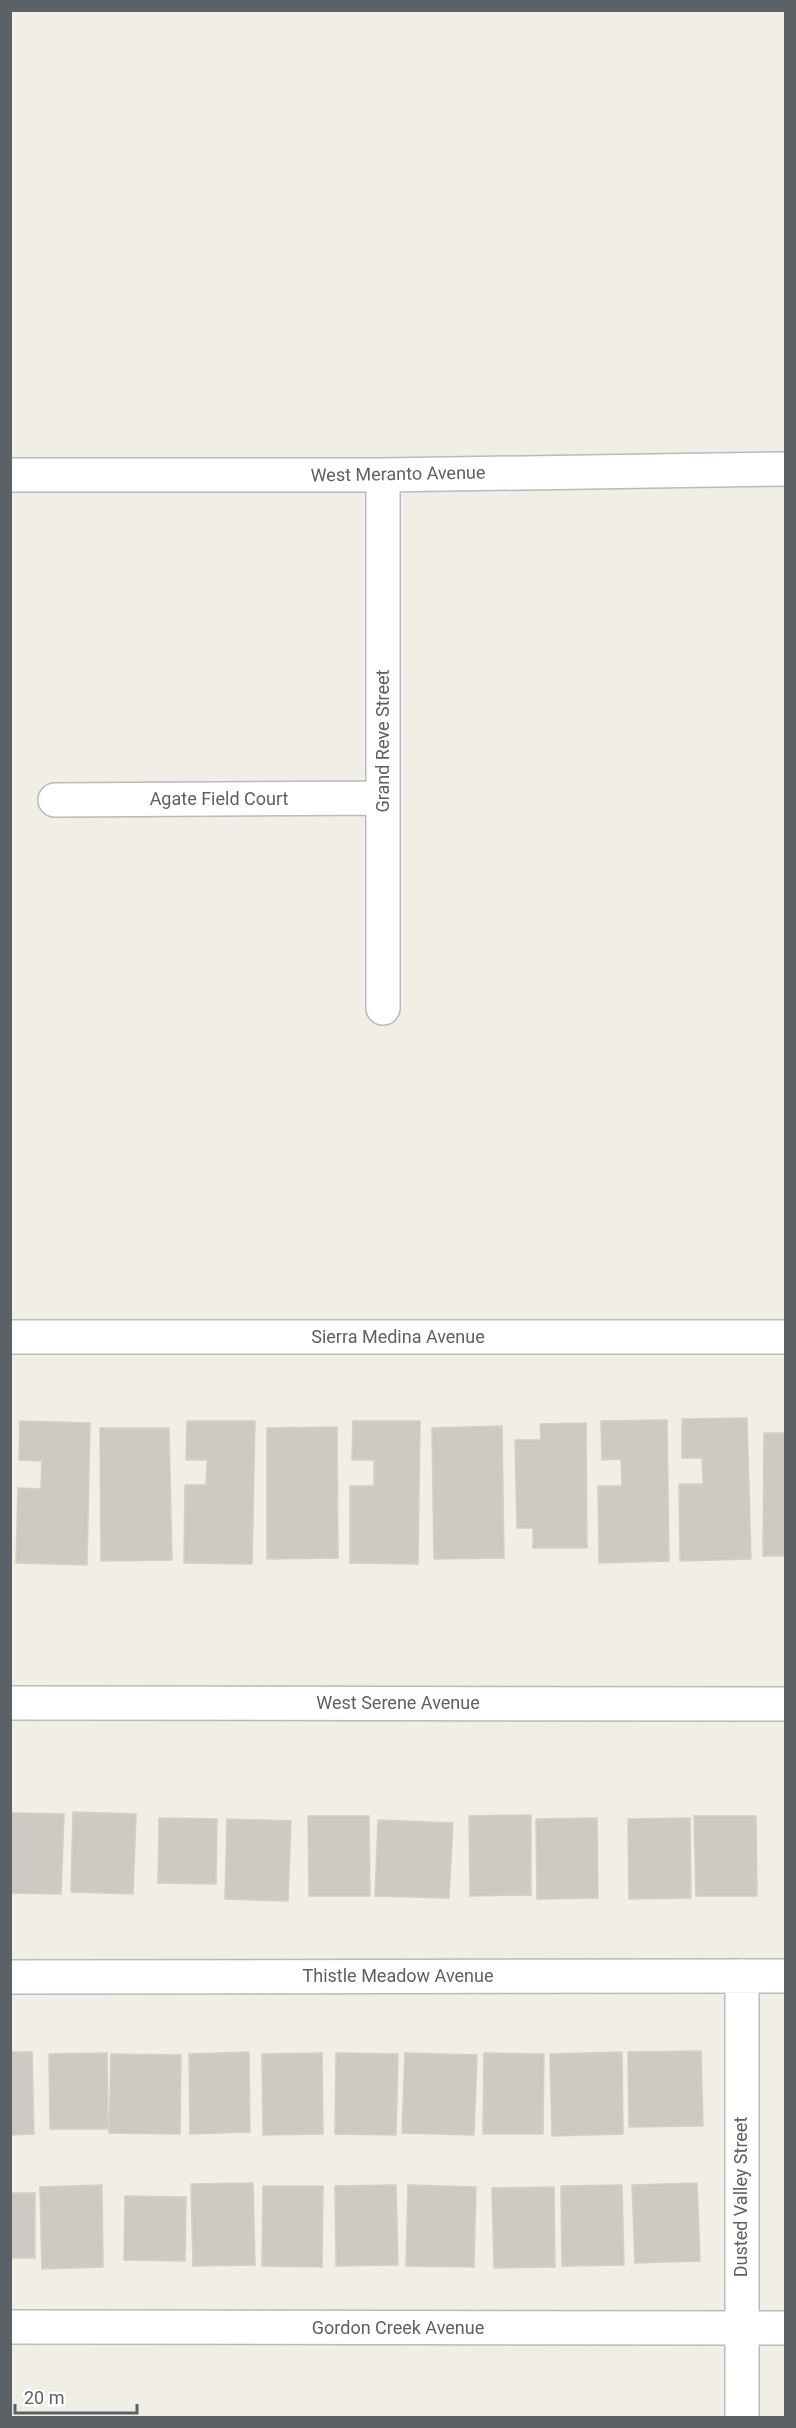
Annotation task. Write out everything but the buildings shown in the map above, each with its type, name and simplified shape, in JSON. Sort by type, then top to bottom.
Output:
[{"type":"street","name":"West Meranto Avenue","points":[[10,475],[383,475],[786,469]]},
{"type":"street","name":"Grand Reve Street","points":[[383,475],[383,1008]]},
{"type":"street","name":"Agate Field Court","points":[[55,800],[383,798]]},
{"type":"street","name":"Sierra Medina Avenue","points":[[10,1337],[786,1337]]},
{"type":"street","name":"West Serene Avenue","points":[[10,1703],[786,1704]]},
{"type":"street","name":"Dusted Valley Street","points":[[742,1976],[742,2418]]},
{"type":"street","name":"Thistle Meadow Avenue","points":[[10,1977],[786,1976]]},
{"type":"street","name":"Gordon Creek Avenue","points":[[10,2327],[786,2328]]}]
